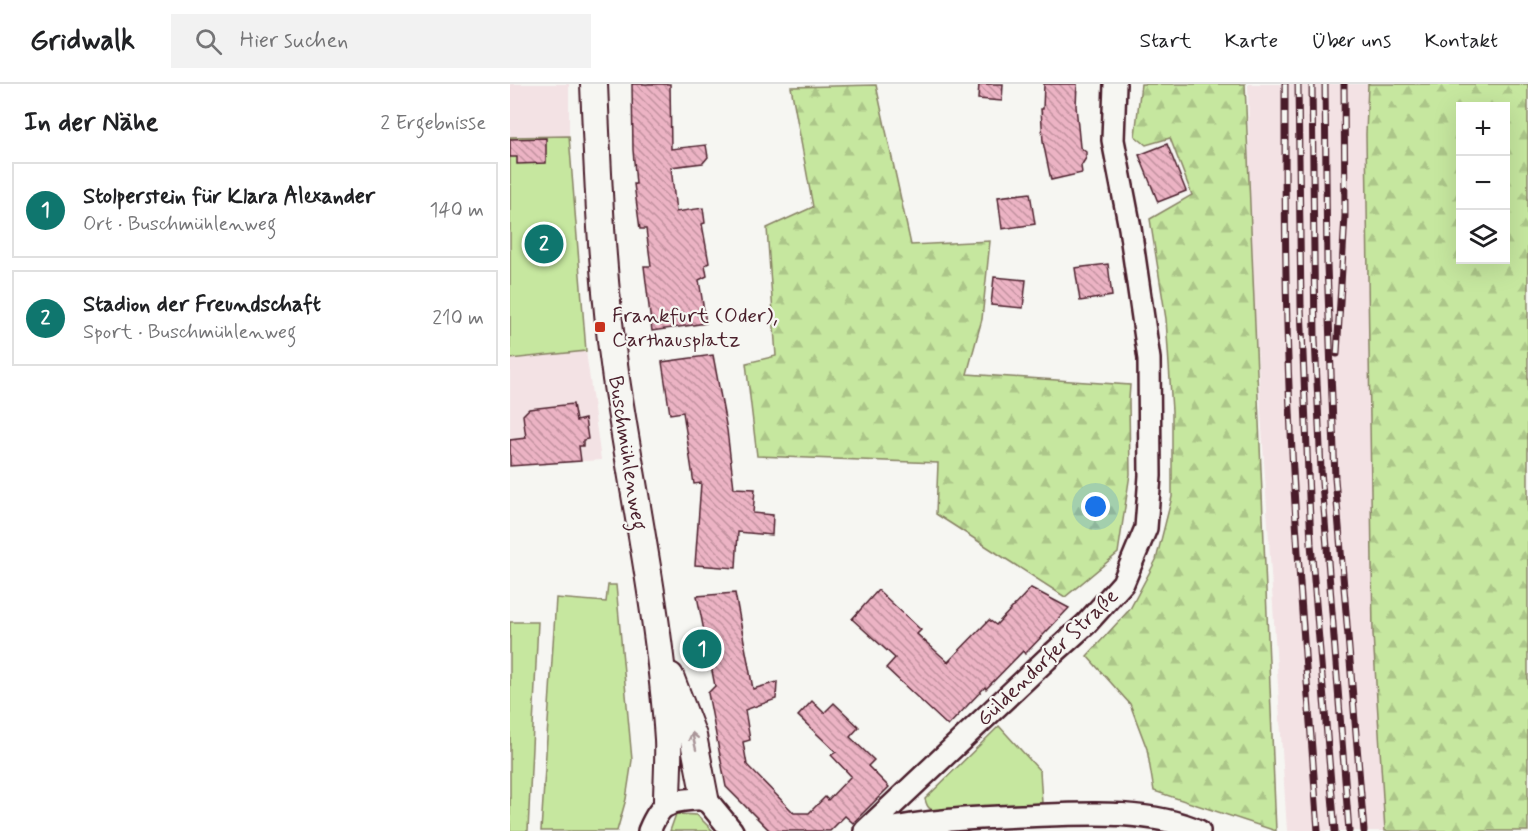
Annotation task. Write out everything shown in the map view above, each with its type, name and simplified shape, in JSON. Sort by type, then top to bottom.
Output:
[{"type":"street","name":"Buschmühlenweg","points":[[594,84],[597,173],[606,300],[616,378],[658,642],[668,740],[667,803]]},
{"type":"street","name":"Güldendorfer Straße","points":[[865,831],[1047,658],[1086,624],[1123,583],[1146,528],[1150,476],[1149,359],[1130,228],[1113,140],[1115,84]]},
{"type":"street","name":"Buschmühlenweg","points":[[658,642],[693,736],[705,798]]},
{"type":"street","points":[[649,831],[657,812],[667,803],[705,798],[732,831]]},
{"type":"street","points":[[881,831],[910,824],[1060,815],[1142,816],[1199,831]]},
{"type":"street","points":[[921,831],[950,821]]},
{"type":"shaded area","points":[[510,84],[569,84],[569,136],[510,137]]},
{"type":"shaded area","points":[[1248,84],[1368,84],[1366,134],[1373,634],[1385,831],[1287,831],[1250,235]]},
{"type":"shaded area","points":[[586,351],[601,460],[510,466],[510,359]]},
{"type":"green space","points":[[1141,84],[1245,84],[1276,831],[1154,791],[1147,749],[1130,704],[1087,656],[1130,609],[1156,560],[1172,497],[1172,411],[1166,319],[1150,219],[1192,195],[1170,138],[1146,145],[1135,136]]},
{"type":"green space","points":[[1368,84],[1528,84],[1528,831],[1385,831],[1373,634],[1366,134]]},
{"type":"green space","points":[[876,85],[911,245],[990,241],[982,319],[967,374],[1130,385],[1130,474],[1118,553],[1065,597],[936,514],[938,463],[757,456],[746,363],[776,356],[767,228],[813,207],[791,87]]},
{"type":"green space","points":[[569,136],[586,351],[510,359],[510,137]]},
{"type":"green space","points":[[608,585],[616,585],[632,760],[626,799],[617,831],[541,831],[556,598],[606,602]]},
{"type":"green space","points":[[510,622],[538,622],[528,831],[510,831]]},
{"type":"green space","points":[[999,726],[1040,771],[1042,803],[937,811],[930,809],[925,799]]},
{"type":"green space","points":[[676,814],[697,815],[713,831],[670,831]]},
{"type":"building","points":[[632,84],[670,84],[671,149],[706,145],[708,157],[703,163],[671,167],[676,212],[703,208],[705,223],[702,224],[709,263],[705,265],[707,276],[699,280],[706,323],[652,331],[644,266],[651,266],[646,229],[640,229],[634,184],[636,184]]},
{"type":"building","points":[[979,84],[1003,84],[1002,101],[978,99]]},
{"type":"building","points":[[1044,84],[1077,84],[1076,106],[1080,147],[1086,152],[1086,158],[1081,166],[1082,173],[1051,180],[1043,142],[1041,109],[1043,109]]},
{"type":"building","points":[[546,138],[546,163],[517,164],[517,157],[510,157],[510,139]]},
{"type":"building","points":[[1167,144],[1186,191],[1158,202],[1139,155]]},
{"type":"building","points":[[1030,193],[1035,224],[1002,229],[998,197]]},
{"type":"building","points":[[1108,264],[1112,296],[1080,301],[1075,268]]},
{"type":"building","points":[[994,277],[1026,280],[1023,308],[991,305]]},
{"type":"building","points":[[713,355],[727,430],[734,488],[755,489],[753,513],[773,515],[772,535],[738,532],[736,568],[695,565],[701,483],[694,484],[683,412],[670,414],[662,362]]},
{"type":"building","points":[[573,404],[576,421],[585,419],[588,439],[583,440],[583,446],[579,446],[581,461],[510,466],[510,440],[526,438],[523,415],[529,409]]},
{"type":"building","points":[[1031,588],[1069,608],[1025,654],[1023,651],[948,726],[886,668],[895,658],[852,619],[878,590],[921,630],[917,634],[948,662],[989,620],[996,625]]},
{"type":"building","points":[[735,593],[753,689],[777,682],[776,699],[745,710],[750,740],[743,742],[747,765],[794,813],[809,813],[825,797],[828,800],[851,776],[831,755],[836,752],[798,716],[812,701],[824,713],[834,703],[859,727],[850,737],[874,760],[868,766],[889,787],[853,823],[845,816],[830,831],[770,831],[726,787],[708,693],[715,686],[697,596]]},
{"type":"railway","points":[[1285,84],[1286,288],[1290,410],[1318,831]]},
{"type":"railway","points":[[1298,84],[1301,306],[1311,544],[1335,831]]},
{"type":"railway","points":[[1312,84],[1315,338],[1321,470],[1349,831]]},
{"type":"railway","points":[[1325,84],[1327,265],[1335,478],[1364,831]]},
{"type":"railway","points":[[1337,354],[1345,216],[1344,84]]},
{"type":"place","name":"Stadion der Freundschaft","points":[[544,244]]},
{"type":"place","name":"Frankfurt (Oder), Carthausplatz","points":[[600,327]]},
{"type":"place","name":"Stolperstein für Klara Alexander","points":[[702,649]]}]
